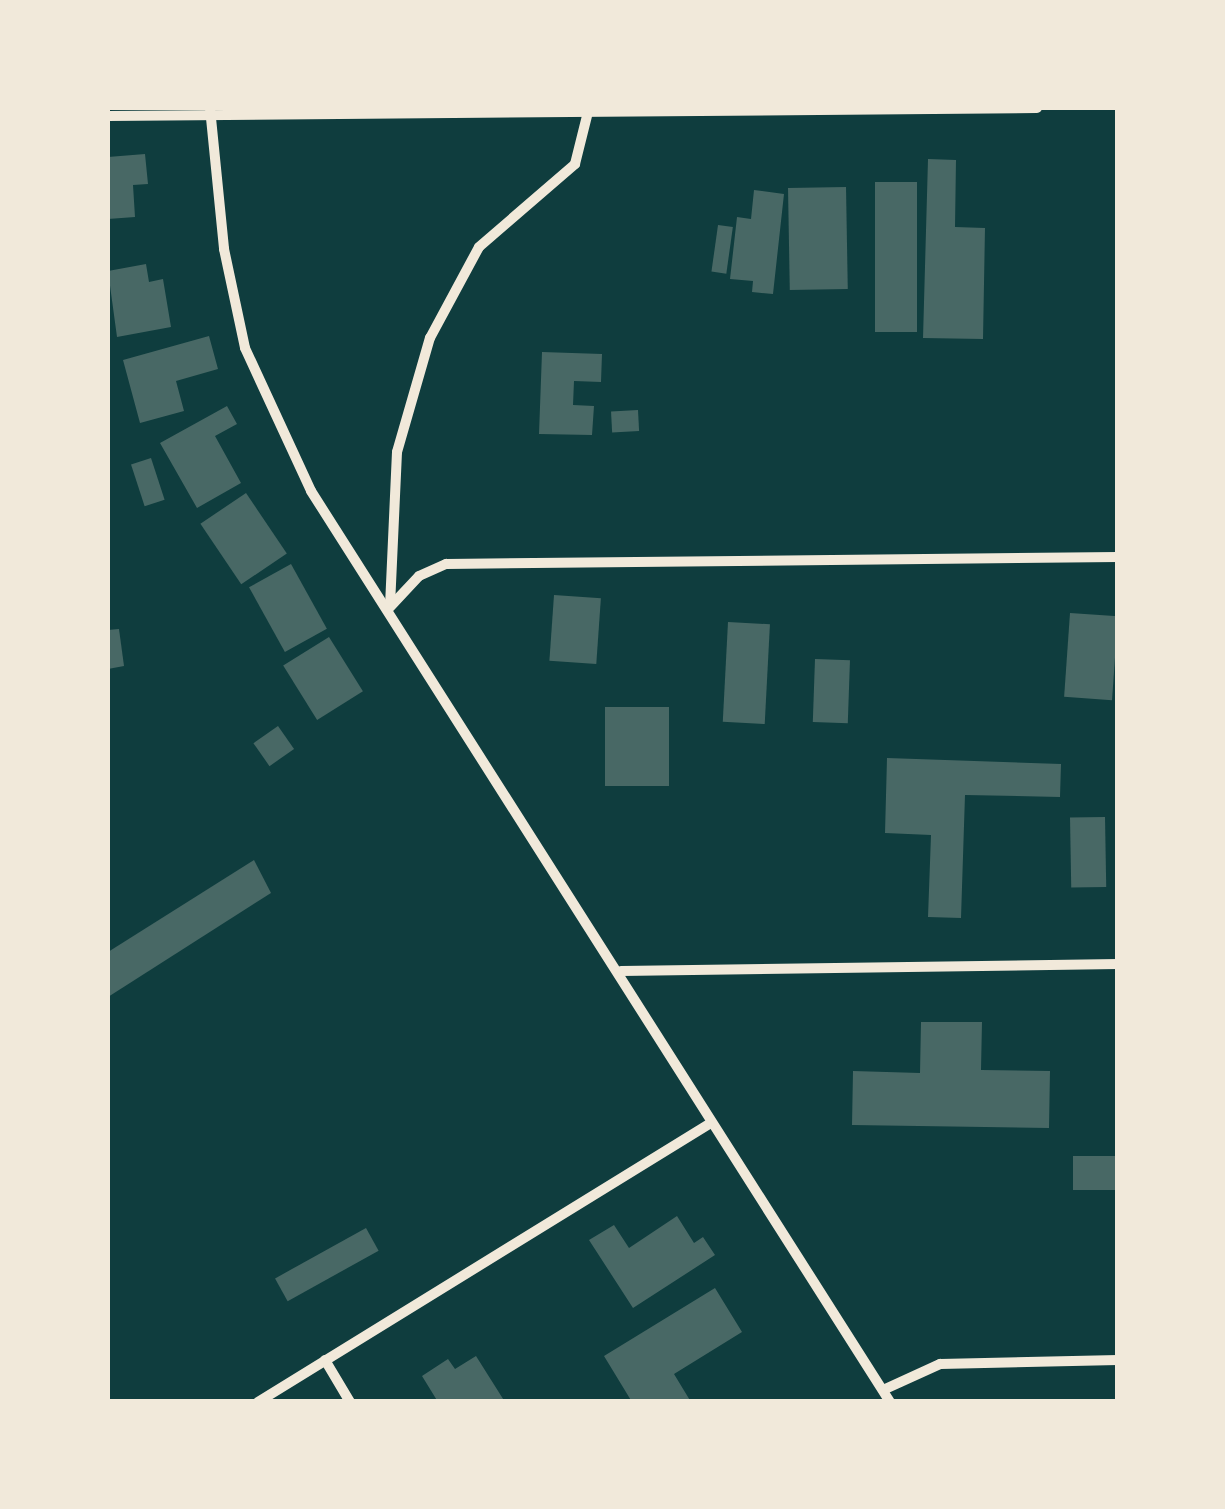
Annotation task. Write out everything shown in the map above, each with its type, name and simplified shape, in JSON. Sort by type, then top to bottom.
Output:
[{"type":"street","points":[[108,116],[210,111],[1037,108]]},
{"type":"street","points":[[390,607],[397,452],[430,338],[480,246],[575,164],[589,109]]},
{"type":"street","points":[[210,111],[224,249],[245,348],[312,491],[622,971],[709,1124],[890,1402]]},
{"type":"street","points":[[390,607],[420,576],[446,564],[1118,557]]},
{"type":"street","points":[[622,971],[1118,964]]},
{"type":"street","points":[[258,1402],[709,1124]]},
{"type":"street","points":[[325,1360],[350,1402]]},
{"type":"street","points":[[883,1390],[940,1364],[1118,1360]]},
{"type":"building","points":[[145,154],[148,184],[133,185],[135,217],[108,219],[108,157]]},
{"type":"building","points":[[928,159],[956,160],[955,227],[985,228],[983,339],[923,338]]},
{"type":"building","points":[[875,182],[917,182],[917,332],[875,332]]},
{"type":"building","points":[[846,187],[848,289],[790,290],[788,188]]},
{"type":"building","points":[[754,190],[784,194],[773,294],[752,292],[753,281],[730,279],[737,217],[751,219]]},
{"type":"building","points":[[718,225],[733,227],[726,274],[711,272]]},
{"type":"building","points":[[146,264],[149,282],[163,279],[171,327],[117,337],[108,271]]},
{"type":"building","points":[[209,336],[218,369],[176,381],[184,411],[140,423],[123,360]]},
{"type":"building","points":[[542,352],[602,354],[601,382],[574,381],[573,405],[594,406],[592,435],[539,434]]},
{"type":"building","points":[[227,406],[237,424],[215,436],[241,483],[197,508],[160,443]]},
{"type":"building","points":[[638,410],[639,431],[612,432],[611,411]]},
{"type":"building","points":[[151,458],[165,500],[145,506],[131,464]]},
{"type":"building","points":[[246,493],[287,554],[241,584],[200,524]]},
{"type":"building","points":[[291,564],[327,629],[285,652],[249,587]]},
{"type":"building","points":[[554,595],[601,598],[596,664],[549,661]]},
{"type":"building","points":[[1070,613],[1118,616],[1112,700],[1064,697]]},
{"type":"building","points":[[728,622],[770,624],[765,724],[723,722]]},
{"type":"building","points":[[119,629],[124,666],[108,669],[108,630]]},
{"type":"building","points":[[329,637],[363,691],[317,720],[283,666]]},
{"type":"building","points":[[815,659],[850,660],[848,723],[813,722]]},
{"type":"building","points":[[605,707],[669,707],[669,786],[605,786]]},
{"type":"building","points":[[278,726],[294,749],[269,766],[253,743]]},
{"type":"building","points":[[887,758],[1061,764],[1060,797],[965,795],[961,918],[928,917],[931,835],[885,833]]},
{"type":"building","points":[[1105,817],[1106,887],[1071,888],[1070,818]]},
{"type":"building","points":[[254,860],[271,893],[108,997],[108,952]]},
{"type":"building","points":[[921,1022],[982,1022],[981,1070],[1050,1071],[1049,1128],[852,1125],[853,1071],[920,1073]]},
{"type":"building","points":[[1073,1156],[1118,1156],[1118,1190],[1073,1190]]},
{"type":"building","points":[[677,1216],[694,1243],[703,1237],[715,1255],[633,1308],[589,1240],[614,1225],[629,1248]]},
{"type":"building","points":[[366,1228],[379,1251],[288,1301],[275,1278]]},
{"type":"building","points":[[715,1288],[742,1332],[674,1374],[691,1402],[632,1402],[604,1356]]},
{"type":"building","points":[[476,1356],[505,1402],[438,1402],[422,1376],[448,1359],[455,1369]]}]
